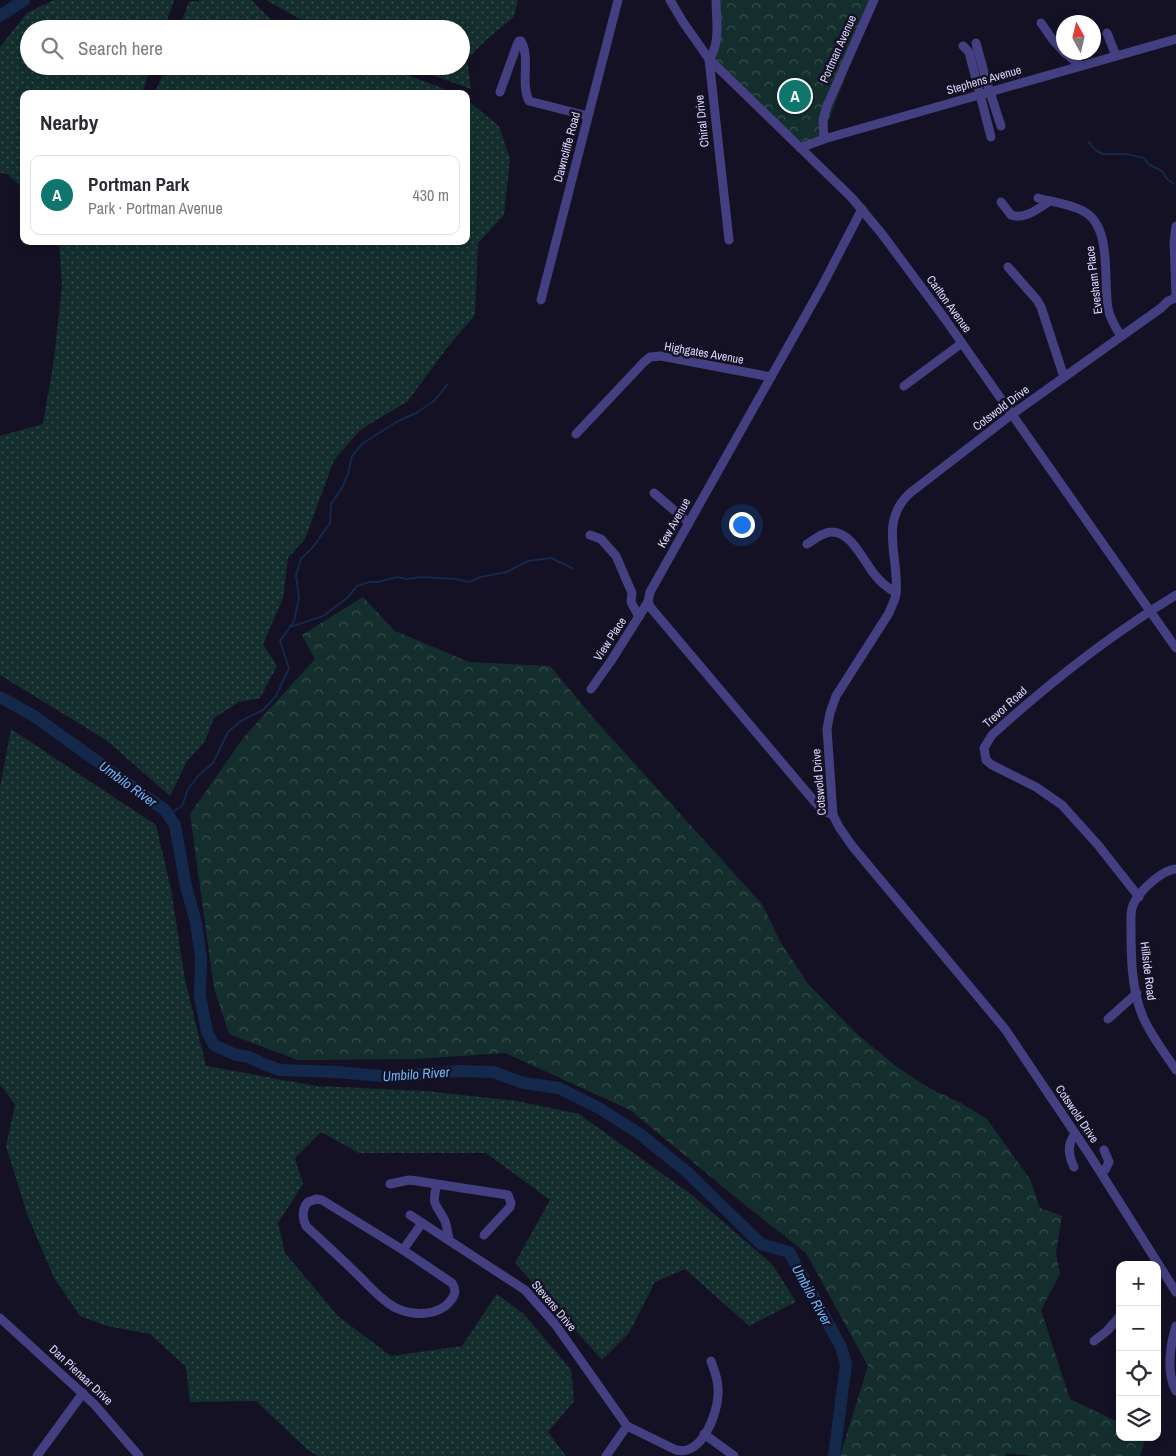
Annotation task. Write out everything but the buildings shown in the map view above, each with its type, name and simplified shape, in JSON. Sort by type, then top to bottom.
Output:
[{"type":"street","name":"Dawncliffe Road","points":[[541,300],[618,0]]},
{"type":"street","name":"Carlton Avenue","points":[[670,0],[708,59],[862,209],[882,234],[962,343],[1176,648]]},
{"type":"street","name":"Chiral Drive","points":[[716,0],[715,48],[708,59],[729,240]]},
{"type":"street","name":"Portman Avenue","points":[[824,139],[823,120],[827,106],[874,0]]},
{"type":"street","points":[[1041,23],[1056,44]]},
{"type":"street","points":[[1107,33],[1116,56]]},
{"type":"street","name":"Stephens Avenue","points":[[800,148],[824,139],[979,94],[1176,39]]},
{"type":"street","points":[[500,92],[517,45],[521,41],[524,47],[529,101],[588,116]]},
{"type":"street","points":[[976,43],[1001,126]]},
{"type":"street","points":[[963,46],[970,52],[991,137]]},
{"type":"street","points":[[1074,60],[1081,66]]},
{"type":"street","name":"Evesham Place","points":[[1038,198],[1082,210],[1092,217],[1102,242],[1106,261],[1108,308],[1113,324],[1121,336]]},
{"type":"street","points":[[1001,202],[1011,215],[1019,217],[1050,201]]},
{"type":"street","name":"Kew Avenue","points":[[648,602],[650,592],[821,288],[862,209]]},
{"type":"street","points":[[1176,226],[1174,242],[1176,303]]},
{"type":"street","points":[[1008,267],[1042,307],[1064,377]]},
{"type":"street","name":"Cotswold Drive","points":[[1155,1261],[1076,1134],[1005,1029],[853,847],[839,827],[834,814],[827,729],[836,696],[889,613],[896,593],[892,536],[899,504],[910,493],[1011,414],[1176,297]]},
{"type":"street","name":"Cotswold Drive","points":[[1161,308],[1176,303]]},
{"type":"street","points":[[904,386],[962,343]]},
{"type":"street","name":"Highgates Avenue","points":[[576,434],[650,357],[661,356],[771,377]]},
{"type":"street","points":[[654,493],[688,523]]},
{"type":"street","points":[[808,544],[822,534],[830,532],[842,534],[848,538],[883,584],[896,593]]},
{"type":"street","points":[[590,536],[601,539],[616,556],[632,593],[631,602],[639,617]]},
{"type":"street","name":"Trevor Road","points":[[1138,896],[1098,845],[1062,805],[1036,787],[992,766],[986,760],[984,748],[992,735],[1072,665],[1176,594]]},
{"type":"street","points":[[648,602],[650,608],[815,802],[824,810],[834,814]]},
{"type":"street","name":"View Place","points":[[591,689],[648,602]]},
{"type":"street","points":[[1138,896],[1157,877],[1169,870],[1176,869]]},
{"type":"street","name":"Hillside Road","points":[[1138,896],[1132,908],[1131,917],[1134,978],[1142,1016],[1149,1030],[1176,1070]]},
{"type":"street","points":[[1108,1019],[1137,993]]},
{"type":"street","points":[[1074,1167],[1068,1148],[1076,1134]]},
{"type":"street","points":[[1100,1172],[1105,1170],[1109,1162],[1104,1150]]},
{"type":"street","points":[[390,1184],[408,1180],[508,1195],[511,1203],[510,1207],[484,1235]]},
{"type":"street","points":[[437,1184],[434,1200],[435,1206],[446,1224],[449,1240]]},
{"type":"street","points":[[312,1200],[322,1200],[403,1250],[452,1283],[455,1292],[450,1302],[435,1312],[426,1313],[406,1312],[388,1304],[306,1226],[303,1216],[306,1204],[312,1200]]},
{"type":"street","name":"Stevens Drive","points":[[410,1215],[517,1283],[532,1295],[555,1324],[627,1426]]},
{"type":"street","points":[[403,1250],[422,1223]]},
{"type":"street","name":"Cotswold Drive","points":[[1161,1270],[1176,1292]]},
{"type":"street","name":"Dan Pienaar Drive","points":[[0,1318],[83,1393],[111,1422],[139,1456]]},
{"type":"street","points":[[1094,1341],[1107,1331],[1116,1321]]},
{"type":"street","points":[[1176,1326],[1171,1347],[1172,1378],[1176,1391]]},
{"type":"street","points":[[606,1456],[627,1426],[676,1450],[690,1449],[698,1442],[714,1418],[718,1396],[718,1381],[711,1361]]},
{"type":"street","points":[[37,1456],[83,1393]]},
{"type":"street","points":[[704,1434],[734,1456]]},
{"type":"green space","points":[[54,0],[174,0],[167,20],[21,20],[27,13]]},
{"type":"green space","points":[[204,0],[251,0],[271,20],[182,20],[189,2]]},
{"type":"green space","points":[[266,0],[518,0],[514,17],[470,56],[470,20],[302,20]]},
{"type":"green space","points":[[716,0],[875,0],[823,135],[803,146],[711,56]]},
{"type":"green space","points":[[20,22],[20,75],[148,75],[143,90],[20,90],[20,185],[7,174],[0,173],[0,47]]},
{"type":"green space","points":[[162,75],[408,75],[447,90],[156,90]]},
{"type":"green space","points":[[432,75],[469,75],[471,89]]},
{"type":"green space","points":[[470,102],[499,126],[510,159],[504,215],[478,243],[475,315],[446,349],[408,401],[360,430],[334,460],[305,539],[288,558],[283,598],[263,644],[277,666],[260,698],[239,702],[214,718],[205,741],[187,761],[170,796],[106,740],[0,675],[0,436],[43,424],[54,359],[62,286],[59,245],[470,245]]},
{"type":"green space","points":[[363,597],[395,631],[469,662],[550,666],[595,720],[762,904],[781,943],[809,985],[857,1034],[897,1067],[929,1088],[961,1103],[987,1119],[1030,1179],[1040,1208],[1062,1216],[1056,1253],[1060,1274],[1041,1310],[1070,1399],[1116,1421],[1116,1441],[1145,1441],[1140,1456],[1033,1456],[1006,1453],[1006,1456],[840,1456],[868,1366],[806,1253],[630,1110],[505,1053],[416,1059],[298,1060],[229,1034],[214,988],[190,814],[244,737],[315,659],[302,635]]},
{"type":"green space","points":[[11,729],[156,825],[171,889],[185,980],[206,1066],[316,1086],[426,1091],[517,1101],[579,1114],[692,1195],[773,1265],[796,1302],[749,1326],[685,1269],[655,1282],[629,1333],[602,1360],[515,1263],[550,1200],[486,1153],[359,1153],[321,1132],[295,1158],[303,1184],[278,1223],[285,1253],[338,1316],[391,1356],[462,1346],[497,1294],[524,1314],[571,1370],[574,1401],[548,1432],[566,1456],[318,1456],[308,1450],[256,1401],[190,1402],[186,1367],[150,1334],[107,1326],[80,1316],[54,1278],[27,1214],[6,1146],[15,1105],[0,1084],[0,787]]},
{"type":"waterway","name":"Umbilo River","points":[[0,16],[24,0]]},
{"type":"waterway","points":[[1089,142],[1095,150],[1103,154],[1126,154],[1144,158],[1148,164],[1162,171],[1167,179],[1174,184]]},
{"type":"waterway","points":[[170,817],[172,812],[182,806],[188,789],[199,775],[213,763],[228,732],[241,721],[263,710],[276,696],[289,668],[280,641],[294,621],[299,598],[296,575],[301,559],[313,547],[330,523],[331,504],[342,488],[348,474],[352,456],[362,444],[434,401],[448,384]]},
{"type":"waterway","points":[[290,627],[323,616],[347,598],[357,586],[369,582],[378,582],[397,577],[407,579],[420,577],[456,579],[469,582],[481,577],[507,572],[528,561],[551,558],[572,568]]},
{"type":"waterway","name":"Umbilo River","points":[[0,697],[34,716],[165,810],[175,825],[186,886],[196,923],[201,958],[200,996],[207,1032],[214,1045],[236,1055],[249,1057],[280,1070],[337,1072],[392,1077],[458,1071],[493,1072],[524,1083],[559,1088],[599,1108],[640,1134],[687,1172],[761,1244],[789,1252],[841,1347],[846,1364],[834,1456]]},
{"type":"place","name":"Portman Park","points":[[795,96]]}]
